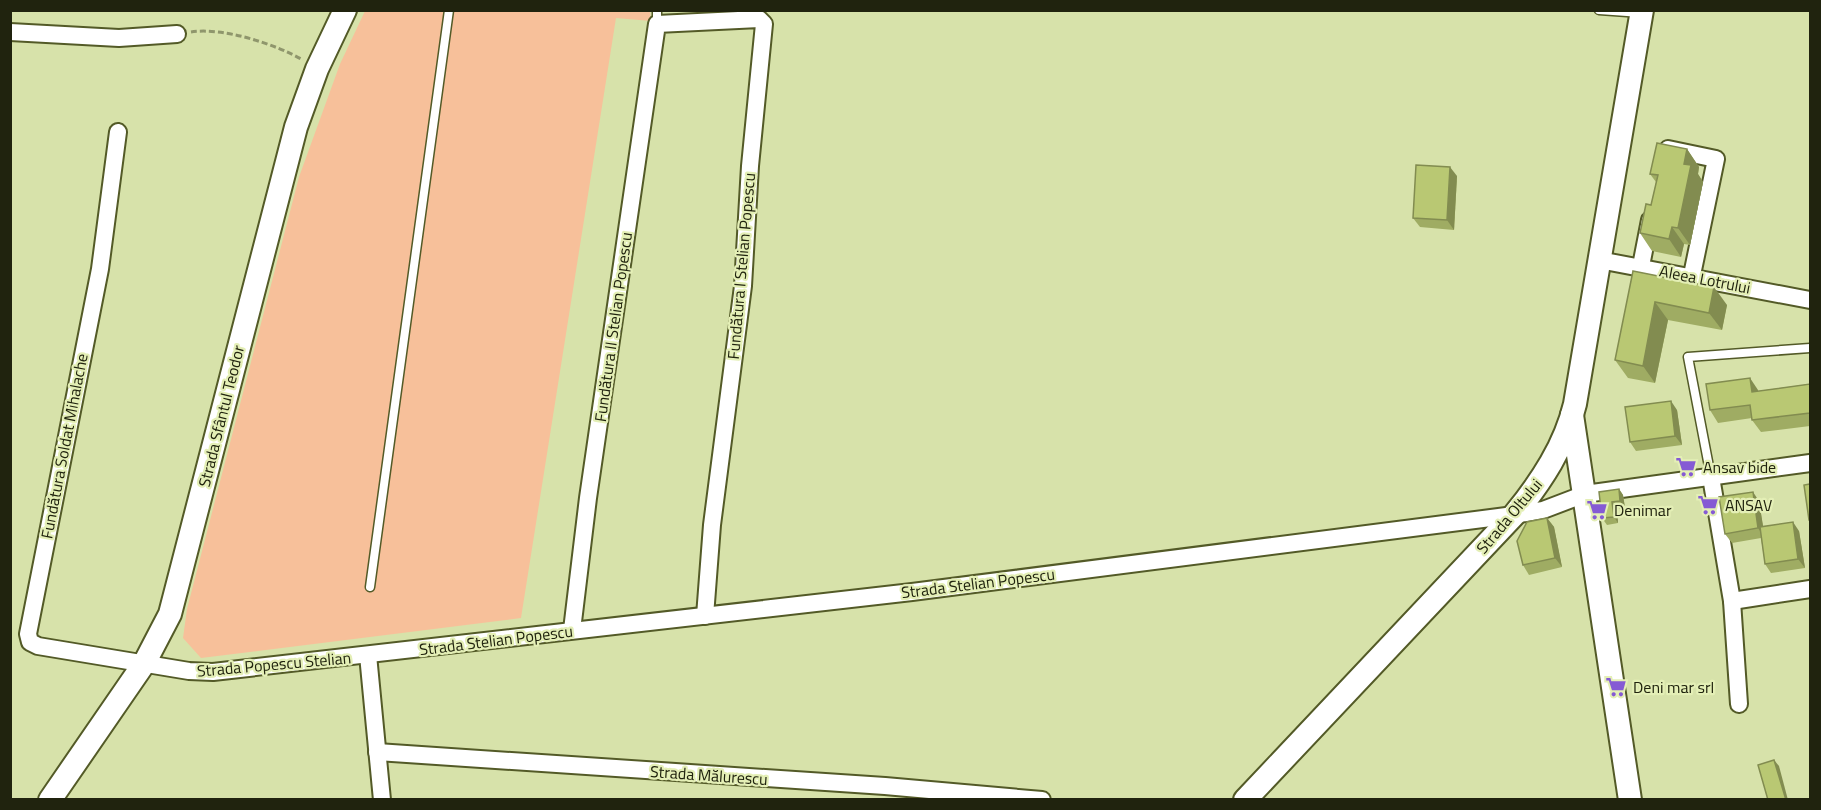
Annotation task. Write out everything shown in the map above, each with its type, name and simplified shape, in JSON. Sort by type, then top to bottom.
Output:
[{"type":"main road","name":"Strada Sfântul Teodor","points":[[50,800],[145,662],[170,614],[178,590],[273,208],[299,117],[317,69],[345,10]]},
{"type":"main road","name":"Strada Oltului","points":[[1245,800],[1514,515],[1550,466],[1572,416],[1641,12]]},
{"type":"main road","points":[[1572,416],[1630,800]]},
{"type":"street","name":"Fundătura I Stelian Popescu","points":[[657,17],[759,19],[764,24],[750,166],[742,286],[712,525],[705,616]]},
{"type":"street","name":"Fundătura II Stelian Popescu","points":[[572,630],[657,17]]},
{"type":"street","points":[[10,32],[119,38],[177,34]]},
{"type":"street","name":"Fundătura Soldat Mihalache","points":[[118,132],[100,269],[28,634],[30,642],[38,646],[145,662]]},
{"type":"street","points":[[1662,159],[1664,148],[1716,159],[1692,275]]},
{"type":"street","points":[[1641,267],[1654,202]]},
{"type":"street","name":"Aleea Lotrului","points":[[1599,260],[1692,275],[1810,300]]},
{"type":"street","name":"Strada Stelian Popescu","points":[[368,655],[705,616],[1514,515],[1543,510],[1585,494],[1810,463]]},
{"type":"street","points":[[1711,477],[1732,601],[1739,704]]},
{"type":"street","points":[[1732,601],[1810,589]]},
{"type":"street","points":[[368,655],[382,800]]},
{"type":"street","name":"Strada Popescu Stelian","points":[[145,662],[189,671],[213,672],[368,655]]},
{"type":"street","name":"Strada Mălurescu","points":[[377,752],[885,786],[1042,800]]},
{"type":"lane","points":[[370,587],[449,10]]},
{"type":"lane","points":[[1599,10],[1641,12]]},
{"type":"lane","points":[[1711,477],[1688,357],[1810,348]]},
{"type":"path","points":[[177,34],[197,31],[249,38],[273,45],[317,69]]},
{"type":"shaded area","points":[[365,11],[650,11],[651,21],[616,18],[521,618],[201,658],[183,638],[187,609],[299,177],[340,64]]},
{"type":"building","points":[[1657,143],[1687,149],[1684,164],[1691,165],[1678,228],[1672,227],[1669,239],[1640,233],[1646,204],[1651,205],[1658,175],[1650,174]]},
{"type":"building","points":[[1416,165],[1450,167],[1447,220],[1413,218]]},
{"type":"building","points":[[1633,271],[1714,287],[1709,313],[1655,302],[1643,366],[1615,360]]},
{"type":"building","points":[[1750,378],[1752,392],[1810,384],[1810,413],[1752,420],[1750,405],[1710,410],[1706,384]]},
{"type":"building","points":[[1671,401],[1675,436],[1630,442],[1625,407]]},
{"type":"building","points":[[1810,484],[1810,520],[1809,520],[1804,485]]},
{"type":"building","points":[[1619,489],[1620,501],[1612,502],[1614,517],[1602,518],[1599,492]]},
{"type":"building","points":[[1753,492],[1758,528],[1725,534],[1719,497]]},
{"type":"building","points":[[1547,518],[1555,558],[1523,565],[1517,541],[1527,522]]},
{"type":"building","points":[[1793,522],[1798,559],[1765,564],[1760,527]]},
{"type":"building","points":[[1774,760],[1786,800],[1768,800],[1758,765]]},
{"type":"place","name":"Ansav bide","points":[[1686,467]]},
{"type":"place","name":"ANSAV","points":[[1708,505]]},
{"type":"place","name":"Denimar","points":[[1597,510]]},
{"type":"place","name":"Deni mar srl","points":[[1616,687]]}]
